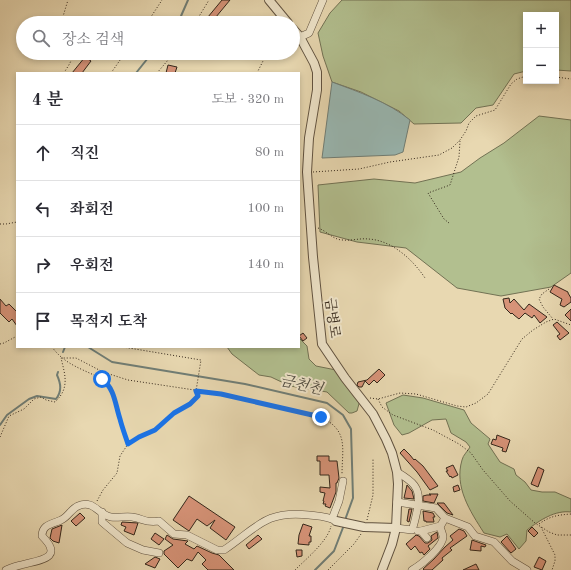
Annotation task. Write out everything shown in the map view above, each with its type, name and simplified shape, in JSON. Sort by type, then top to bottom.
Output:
[{"type":"street","points":[[269,0],[282,16]]},
{"type":"street","points":[[300,37],[308,33],[323,0]]},
{"type":"street","name":"금병로","points":[[300,37],[314,63],[317,72],[317,90],[309,138],[307,172],[318,320],[322,344],[345,378],[374,414],[392,453],[397,472],[398,502],[396,528],[392,544],[382,570]]},
{"type":"street","points":[[397,472],[409,480],[417,490],[419,497],[412,530]]},
{"type":"street","points":[[334,520],[343,482]]},
{"type":"street","points":[[398,502],[436,508],[445,518],[468,527],[475,536],[494,542],[512,561],[527,570]]},
{"type":"street","points":[[6,570],[20,565],[47,559],[52,550],[49,543],[42,536],[42,532],[45,527],[52,522],[62,520],[77,506],[89,504],[95,506],[111,517],[133,517],[147,522],[159,521],[174,534],[187,536],[217,550],[224,550],[259,524],[270,518],[296,513],[360,526],[421,531],[440,526],[445,518]]},
{"type":"street","points":[[102,512],[102,522],[127,542],[143,550],[159,553]]},
{"type":"street","points":[[412,570],[420,565],[442,541],[443,536],[440,526]]},
{"type":"street","points":[[421,531],[427,538]]},
{"type":"path","points":[[63,16],[68,0]]},
{"type":"path","points":[[152,16],[162,0]]},
{"type":"path","points":[[199,16],[209,0]]},
{"type":"path","points":[[65,72],[71,60]]},
{"type":"path","points":[[112,72],[120,60]]},
{"type":"path","points":[[158,72],[168,60]]},
{"type":"path","points":[[258,72],[264,60]]},
{"type":"path","points":[[307,172],[359,169],[390,162],[439,155],[452,148],[460,140],[469,124],[476,116],[494,110],[510,84],[523,77]]},
{"type":"path","points":[[559,77],[571,79]]},
{"type":"path","points":[[449,223],[444,219],[428,193],[450,185],[461,148],[460,140]]},
{"type":"path","points":[[0,224],[16,222]]},
{"type":"path","points":[[310,225],[339,240],[369,238],[384,242],[404,253],[420,270],[425,278]]},
{"type":"path","points":[[549,289],[542,294],[539,300],[554,320]]},
{"type":"path","points":[[360,396],[378,399],[400,393],[416,394],[466,407],[476,403],[488,394],[522,339],[533,330],[546,322],[554,320],[571,325]]},
{"type":"path","points":[[0,344],[16,337]]},
{"type":"path","points":[[53,348],[61,358],[107,383],[114,395],[128,444]]},
{"type":"path","points":[[95,506],[103,490],[117,472],[120,456],[128,444],[155,430],[174,413],[190,404],[198,396],[196,391],[201,360],[129,348]]},
{"type":"path","points":[[61,358],[76,358],[103,372],[128,380],[221,394],[321,417],[330,422],[339,431],[342,439],[343,482]]},
{"type":"path","points":[[0,437],[9,416],[24,409],[34,399],[41,397],[55,402],[61,397],[66,380],[61,358]]},
{"type":"path","points":[[378,399],[382,407],[394,415],[433,430],[459,444],[471,453],[483,470],[510,501],[538,525],[557,535],[571,535]]},
{"type":"path","points":[[328,570],[354,544],[360,526],[369,514],[373,495],[373,458]]},
{"type":"path","points":[[538,525],[547,518],[571,514]]},
{"type":"path","points":[[295,570],[322,543],[334,520]]},
{"type":"path","points":[[541,527],[555,555],[552,570]]},
{"type":"green space","points":[[342,0],[571,0],[571,71],[559,70],[559,12],[523,12],[523,72],[514,74],[493,105],[476,108],[461,123],[414,124],[399,111],[361,92],[332,82],[323,56],[318,33],[330,13]]},
{"type":"green space","points":[[539,116],[571,120],[571,273],[551,287],[501,296],[457,288],[406,248],[357,242],[320,232],[318,185],[374,179],[415,183],[461,172],[504,143]]},
{"type":"green space","points":[[300,339],[307,346],[309,359],[316,366],[336,370],[360,400],[357,411],[349,413],[327,392],[290,386],[271,377],[259,375],[232,354],[228,348],[300,348]]},
{"type":"green space","points":[[403,395],[423,398],[464,410],[471,423],[490,439],[488,444],[500,462],[514,469],[516,475],[525,482],[531,490],[555,492],[571,499],[571,512],[553,514],[532,526],[527,530],[526,541],[519,549],[507,534],[500,537],[484,533],[469,507],[460,480],[460,470],[463,458],[470,447],[466,442],[451,433],[446,419],[432,420],[409,433],[402,435],[394,425],[386,403]]},
{"type":"water","points":[[332,82],[383,103],[410,120],[403,152],[395,155],[322,158]]},
{"type":"building","points":[[222,0],[230,0],[217,16],[209,16]]},
{"type":"building","points":[[83,60],[91,61],[83,72],[73,72]]},
{"type":"building","points":[[168,65],[177,67],[175,72],[166,72]]},
{"type":"building","points":[[554,285],[568,292],[571,298],[571,302],[564,307],[560,305],[562,299],[550,292]]},
{"type":"building","points":[[509,298],[510,303],[514,299],[524,310],[529,304],[547,317],[540,323],[534,315],[532,318],[525,313],[519,319],[505,308],[503,299]]},
{"type":"building","points":[[0,299],[6,306],[9,304],[16,311],[16,325],[12,319],[9,322],[0,313]]},
{"type":"building","points":[[571,309],[571,321],[565,315]]},
{"type":"building","points":[[557,322],[569,333],[560,340],[557,336],[560,334],[553,325]]},
{"type":"building","points":[[303,333],[307,338],[303,341],[300,335]]},
{"type":"building","points":[[379,369],[385,375],[377,383],[374,380],[369,385],[365,381],[362,387],[357,385],[358,382],[367,380]]},
{"type":"building","points":[[497,435],[510,440],[506,452],[502,451],[503,448],[491,444],[493,439],[496,440]]},
{"type":"building","points":[[404,449],[414,460],[415,459],[423,466],[438,486],[430,490],[417,472],[400,453]]},
{"type":"building","points":[[317,456],[329,456],[329,461],[337,461],[339,478],[336,483],[336,492],[330,508],[325,506],[326,504],[323,504],[325,493],[320,492],[320,487],[330,488],[329,475],[320,475],[320,461],[317,461]]},
{"type":"building","points":[[453,465],[458,475],[452,478],[446,471],[448,471],[446,468]]},
{"type":"building","points":[[538,467],[544,470],[538,487],[531,484]]},
{"type":"building","points":[[407,485],[412,491],[414,499],[404,498]]},
{"type":"building","points":[[458,485],[460,490],[454,492],[453,487]]},
{"type":"building","points":[[429,494],[438,494],[434,503],[423,501],[423,496],[431,495]]},
{"type":"building","points":[[189,496],[235,527],[226,540],[210,528],[215,520],[207,526],[197,519],[189,531],[173,520]]},
{"type":"building","points":[[437,503],[444,503],[453,515],[447,513]]},
{"type":"building","points":[[409,509],[412,509],[409,522],[407,521]]},
{"type":"building","points":[[423,511],[433,513],[435,517],[433,517],[434,522],[424,521]]},
{"type":"building","points":[[80,513],[85,518],[76,526],[71,521]]},
{"type":"building","points":[[122,522],[138,523],[134,535],[124,531],[126,527],[121,525]]},
{"type":"building","points":[[303,524],[312,527],[309,536],[311,536],[311,542],[309,542],[309,545],[298,544],[299,535]]},
{"type":"building","points":[[62,525],[59,543],[53,541],[50,538],[52,529]]},
{"type":"building","points":[[532,527],[538,533],[534,537],[528,531]]},
{"type":"building","points":[[459,529],[464,531],[467,536],[450,548],[452,550],[442,558],[443,560],[432,570],[424,570],[423,569],[453,540],[450,536]]},
{"type":"building","points":[[437,532],[438,538],[428,546],[430,549],[424,555],[422,552],[420,553],[415,546],[411,550],[406,544],[416,535],[419,536],[425,543],[428,543],[432,540],[431,536]]},
{"type":"building","points":[[155,533],[164,539],[159,545],[151,539]]},
{"type":"building","points":[[167,535],[173,539],[188,541],[185,544],[194,549],[197,546],[219,555],[234,570],[208,570],[202,564],[206,560],[198,552],[192,561],[187,559],[178,568],[164,554],[164,551],[173,545],[165,539]]},
{"type":"building","points":[[258,535],[262,539],[249,549],[246,545]]},
{"type":"building","points":[[507,536],[516,549],[511,553],[501,542]]},
{"type":"building","points":[[472,540],[486,545],[485,547],[481,546],[481,551],[470,550]]},
{"type":"building","points":[[296,550],[302,550],[302,556],[297,557]]},
{"type":"building","points":[[155,557],[160,559],[155,568],[145,564]]},
{"type":"building","points":[[539,557],[546,561],[542,570],[534,567]]},
{"type":"building","points":[[476,564],[479,570],[463,570]]},
{"type":"waterway","name":"금천천","points":[[181,16],[188,0]]},
{"type":"waterway","name":"금천천","points":[[137,72],[146,60]]},
{"type":"waterway","points":[[63,352],[65,348]]},
{"type":"waterway","name":"금천천","points":[[90,348],[112,362],[245,384],[327,403],[343,415],[351,429],[353,498],[345,520]]},
{"type":"waterway","points":[[0,425],[7,415],[29,399],[37,396],[56,399],[60,387],[57,375],[58,372]]},
{"type":"waterway","name":"금천천","points":[[315,570],[334,551],[344,525]]},
{"type":"route","points":[[102,379],[107,383],[114,395],[128,444],[155,430],[174,413],[190,404],[198,396],[196,391],[221,394],[321,417]]}]
